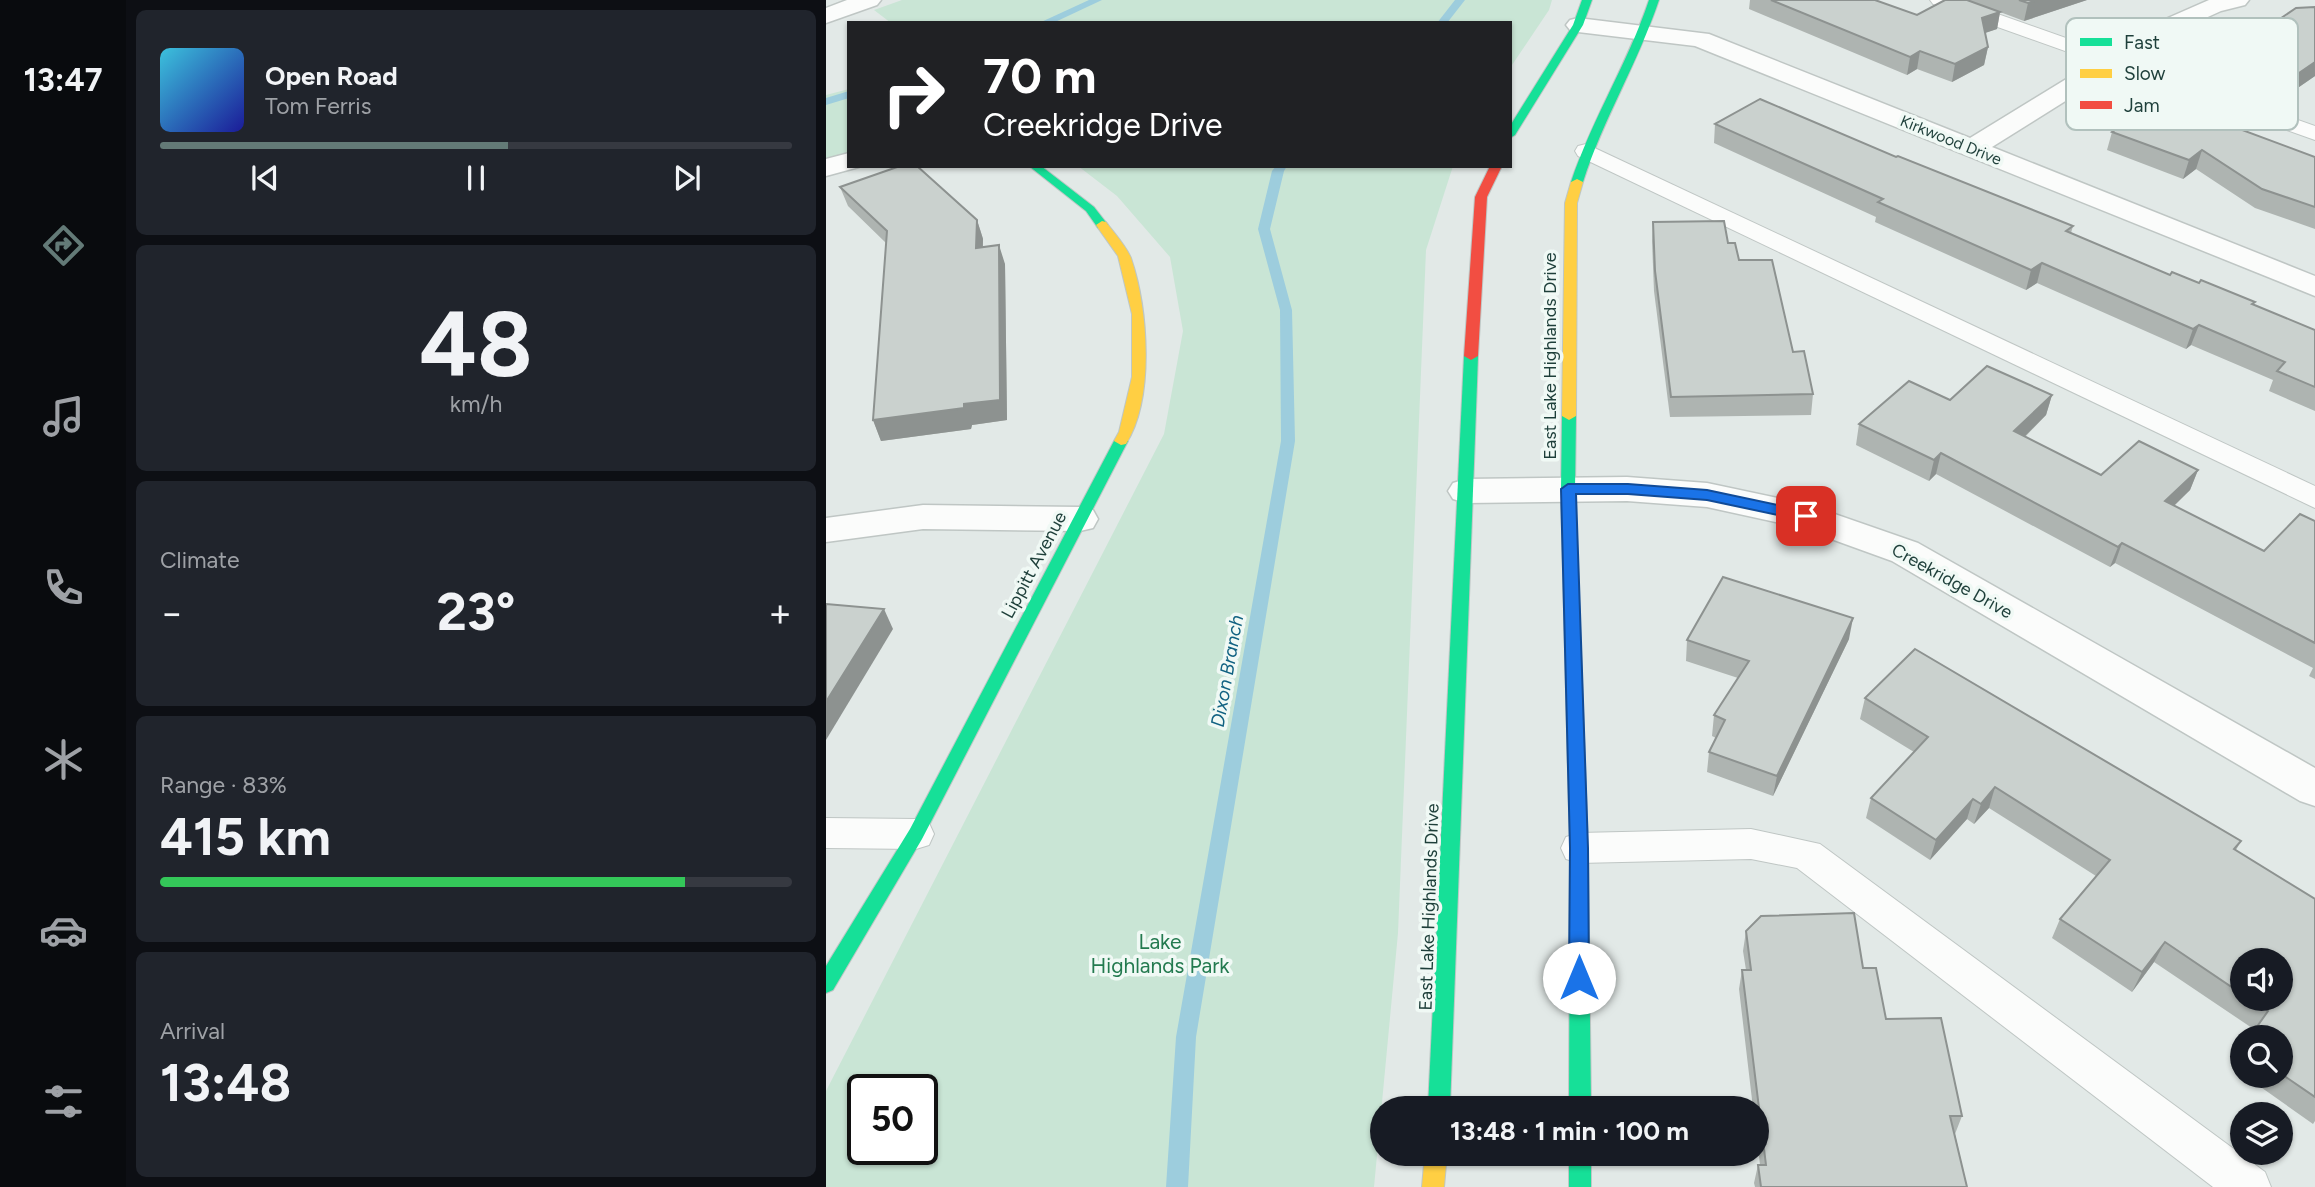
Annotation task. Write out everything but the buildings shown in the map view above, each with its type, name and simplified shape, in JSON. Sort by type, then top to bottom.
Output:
[{"type":"main road","name":"East Lake Highlands Drive","points":[[1580,1096],[1579,848],[1568,489],[1571,203],[1586,150],[1645,31],[1654,0]]},
{"type":"main road","points":[[1512,132],[1583,12]]},
{"type":"main road","name":"Lippitt Avenue","points":[[826,985],[916,834],[1126,432],[1139,377],[1138,314],[1124,256],[1090,209],[1037,168]]},
{"type":"main road","name":"East Lake Highlands Drive","points":[[1440,1096],[1475,258],[1482,197],[1495,168]]},
{"type":"main road","points":[[1433,1187],[1435,1166]]},
{"type":"main road","points":[[1580,1166],[1580,1187]]},
{"type":"street","points":[[826,18],[869,0]]},
{"type":"street","points":[[2187,18],[2213,6],[2237,0]]},
{"type":"street","name":"Kirkwood Drive","points":[[1583,12],[1645,31],[1700,39],[2315,287]]},
{"type":"street","points":[[826,18],[847,32]]},
{"type":"street","points":[[1972,149],[2066,90]]},
{"type":"street","points":[[826,168],[847,162]]},
{"type":"street","name":"Creekridge Drive","points":[[1465,491],[1628,489],[1707,495],[1806,516],[1905,552],[2315,789]]},
{"type":"street","points":[[826,530],[923,517],[1080,519]]},
{"type":"lane","points":[[1940,0],[2066,46]]},
{"type":"lane","points":[[2298,127],[2315,133]]},
{"type":"lane","points":[[1586,150],[2315,498]]},
{"type":"lane","points":[[826,833],[916,834]]},
{"type":"lane","points":[[1579,848],[1751,844],[1807,855],[2249,1187]]},
{"type":"green space","points":[[902,0],[1552,0],[1549,10],[1512,65],[1512,21],[888,21],[874,10]]},
{"type":"green space","points":[[847,90],[847,163],[826,167],[826,95]]},
{"type":"green space","name":"Lake Highlands Park","points":[[1081,168],[1452,168],[1426,250],[1398,933],[1383,1096],[1370,1096],[1370,1166],[1376,1166],[1374,1187],[826,1187],[826,1091],[1164,434],[1183,331],[1170,257],[1117,196]]},
{"type":"waterway","points":[[1049,21],[1097,0]]},
{"type":"waterway","name":"Dixon Branch","points":[[1444,21],[1460,0]]},
{"type":"waterway","points":[[826,102],[847,95]]},
{"type":"waterway","name":"Dixon Branch","points":[[1177,1187],[1186,1037],[1288,441],[1286,310],[1264,229],[1280,168]]},
{"type":"traffic: fast","points":[[1512,132],[1578,25],[1587,0]]},
{"type":"traffic: fast","points":[[1577,182],[1594,136],[1646,24],[1654,0]]},
{"type":"traffic: fast","points":[[1037,168],[1090,209],[1102,225]]},
{"type":"traffic: fast","points":[[1440,1096],[1471,356]]},
{"type":"traffic: fast","points":[[1569,416],[1568,489],[1579,848],[1580,1096]]},
{"type":"traffic: fast","points":[[826,984],[916,834],[1121,441]]},
{"type":"traffic: fast","points":[[1580,1166],[1580,1187]]},
{"type":"traffic: slow","points":[[1569,416],[1571,203],[1577,182]]},
{"type":"traffic: slow","points":[[1102,225],[1124,256],[1138,314],[1139,377],[1126,432],[1121,441]]},
{"type":"traffic: slow","points":[[1433,1187],[1435,1166]]},
{"type":"traffic: jam","points":[[1471,356],[1481,197],[1495,168]]},
{"type":"route","points":[[1579,978],[1579,848],[1568,489],[1628,489],[1707,495],[1806,516]]}]
